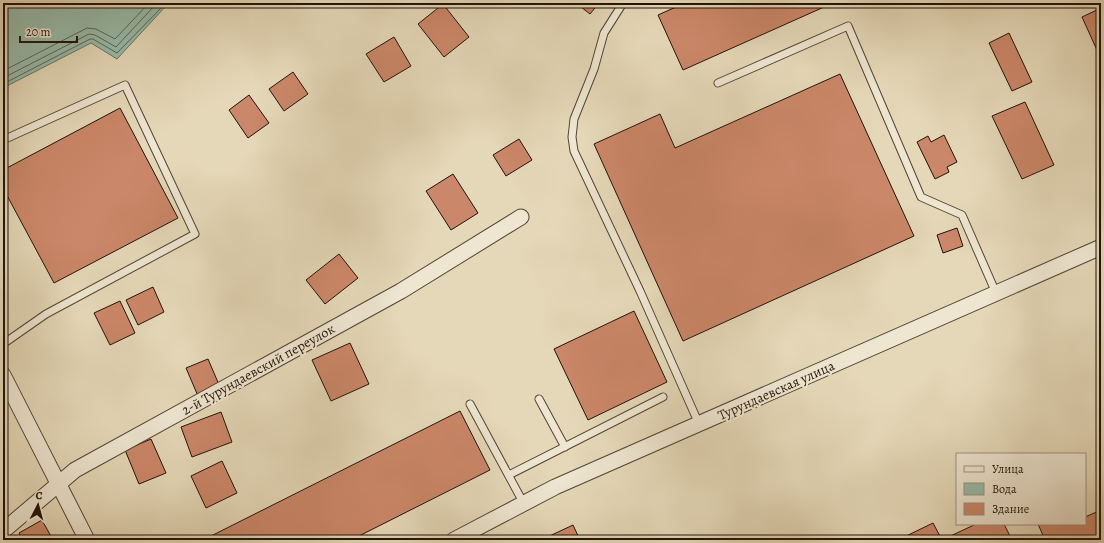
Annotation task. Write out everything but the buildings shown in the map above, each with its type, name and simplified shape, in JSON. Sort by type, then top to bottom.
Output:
[{"type":"street","name":"2-й Турундаевский переулок","points":[[3,531],[75,470],[401,291],[521,217]]},
{"type":"street","name":"Турундаевская улица","points":[[454,540],[556,487],[1101,247]]},
{"type":"street","points":[[3,375],[86,540]]},
{"type":"lane","points":[[623,3],[604,33],[594,69],[574,119],[572,137],[574,151],[640,291],[700,424]]},
{"type":"lane","points":[[718,83],[848,26],[921,197],[962,215],[996,293]]},
{"type":"lane","points":[[3,140],[125,85],[195,234],[46,314],[3,344]]},
{"type":"lane","points":[[509,475],[663,398]]},
{"type":"lane","points":[[539,399],[565,447]]},
{"type":"lane","points":[[470,404],[524,504]]},
{"type":"water","points":[[3,3],[175,3],[165,7],[117,59],[91,43],[3,88]]}]
